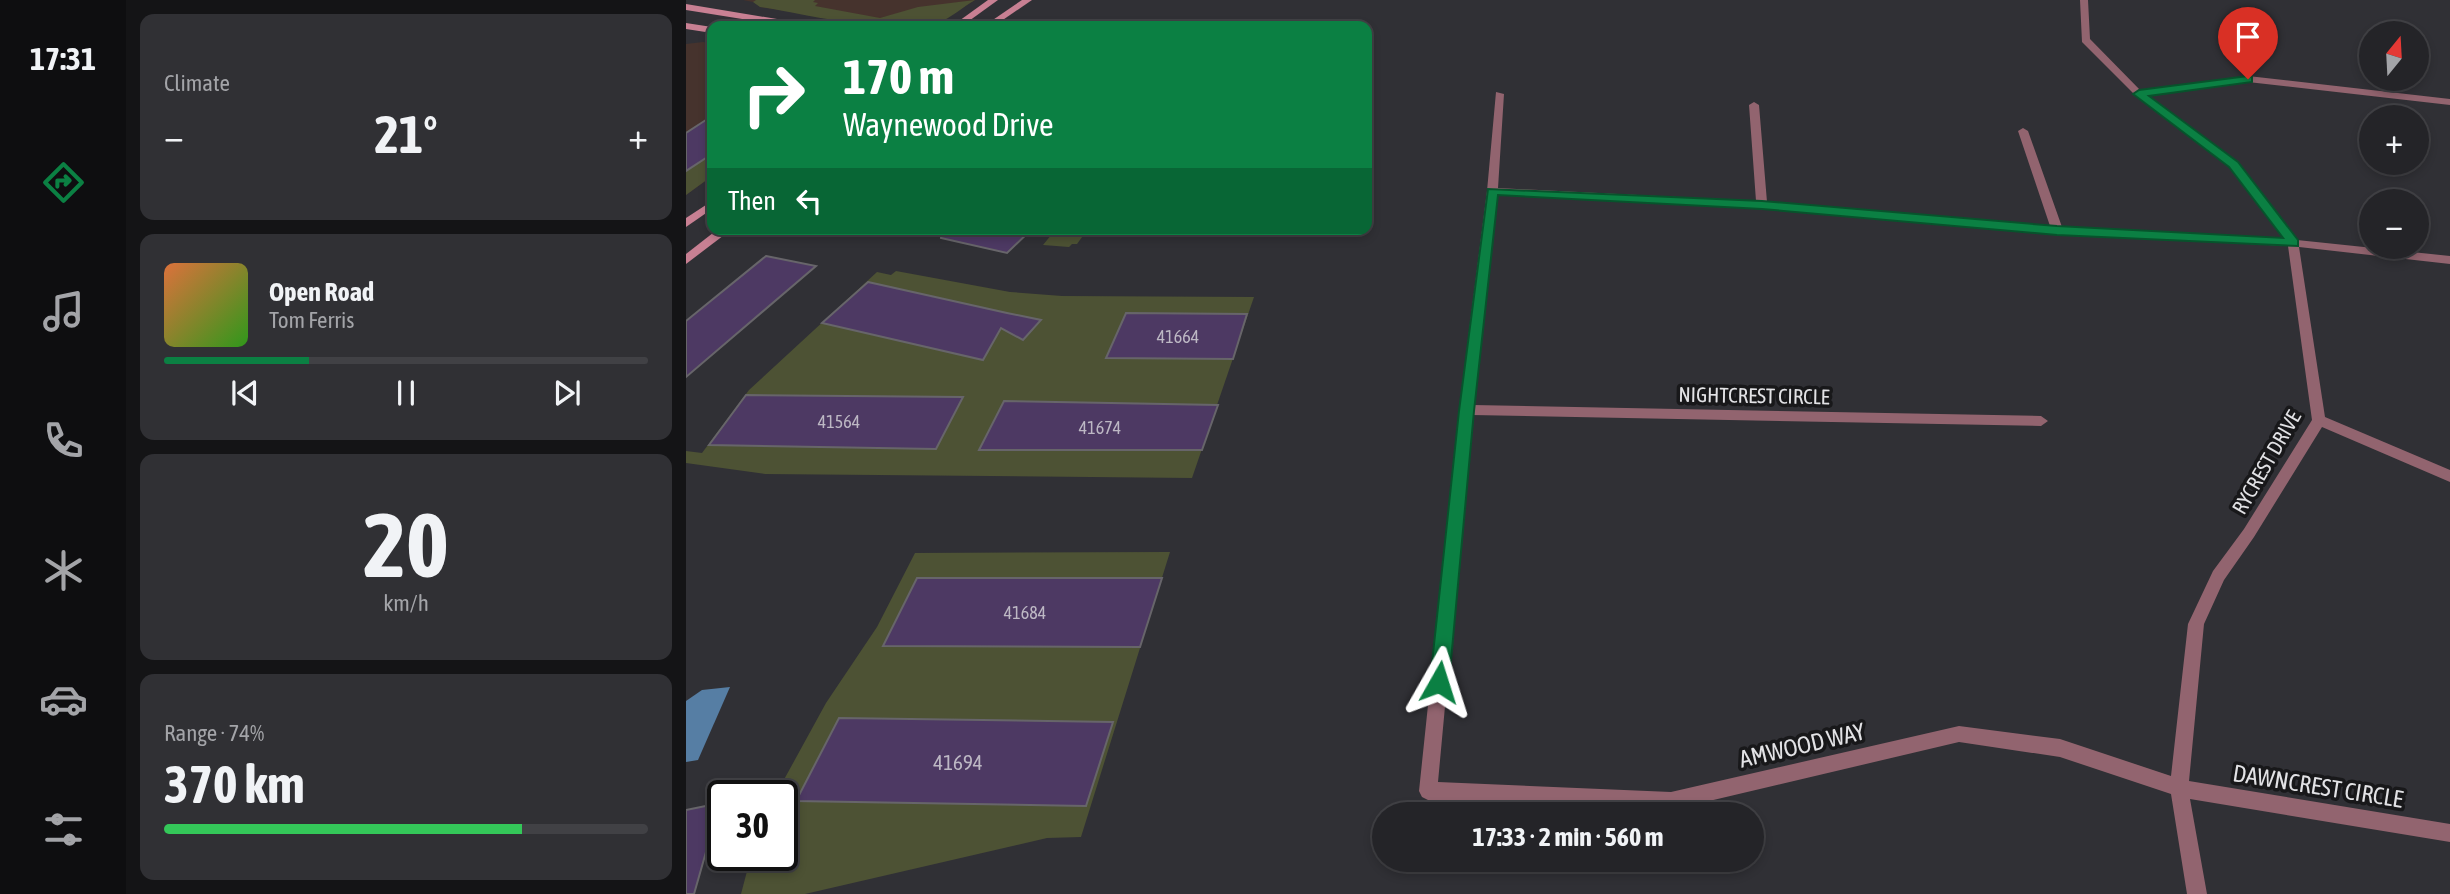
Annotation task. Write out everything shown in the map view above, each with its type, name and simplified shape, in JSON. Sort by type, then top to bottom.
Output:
[{"type":"main road","points":[[963,21],[994,0]]},
{"type":"main road","points":[[996,21],[1028,0]]},
{"type":"main road","points":[[686,7],[771,21]]},
{"type":"main road","points":[[686,26],[707,29]]},
{"type":"main road","points":[[686,223],[707,208]]},
{"type":"main road","points":[[686,260],[718,235]]},
{"type":"street","name":"RYCREST DRIVE","points":[[2084,0],[2085,40],[2139,94],[2234,164],[2293,243],[2319,420],[2249,533],[2218,576],[2196,624],[2179,788],[2197,894]]},
{"type":"street","points":[[2139,94],[2248,79],[2450,103]]},
{"type":"street","points":[[1466,411],[1492,191],[1499,94]]},
{"type":"street","points":[[1754,105],[1762,205]]},
{"type":"street","points":[[2023,131],[2057,230]]},
{"type":"street","points":[[1492,191],[1762,205],[2057,230],[2293,243],[2450,260]]},
{"type":"street","name":"NIGHTCREST CIRCLE","points":[[1466,411],[2041,421]]},
{"type":"street","name":"AMWOOD WAY","points":[[1466,411],[1428,791],[1671,801],[1959,734],[2060,748],[2179,788]]},
{"type":"street","points":[[2319,420],[2450,476]]},
{"type":"street","name":"DAWNCREST CIRCLE","points":[[2179,788],[2450,833]]},
{"type":"shaded area","points":[[743,0],[975,0],[941,21],[852,21],[760,7],[758,3]]},
{"type":"shaded area","points":[[707,43],[707,180],[686,195],[686,44]]},
{"type":"green space","points":[[815,0],[813,2],[818,3],[815,6],[880,18],[918,7],[975,0],[942,21],[839,21],[760,7],[753,2]]},
{"type":"green space","points":[[707,157],[707,180],[686,195],[686,171]]},
{"type":"green space","points":[[1051,235],[1084,235],[1077,244],[1069,247],[1043,245]]},
{"type":"green space","points":[[896,271],[1010,292],[1062,296],[1254,297],[1192,478],[765,474],[686,463],[686,451],[702,453],[749,390],[877,272],[891,275]]},
{"type":"green space","points":[[1170,552],[1081,837],[1047,838],[805,894],[741,894],[747,871],[798,871],[798,780],[784,780],[826,703],[877,627],[915,553]]},
{"type":"water","points":[[730,687],[698,760],[686,762],[686,701],[702,690]]},
{"type":"building","points":[[707,119],[707,157],[686,171],[686,133]]},
{"type":"building","points":[[941,235],[1026,235],[1007,253],[941,238]]},
{"type":"building","points":[[766,256],[816,266],[686,377],[686,321]]},
{"type":"building","points":[[868,282],[1041,320],[1023,340],[1001,328],[983,360],[822,323]]},
{"type":"building","points":[[1126,313],[1247,314],[1233,359],[1106,358]]},
{"type":"building","points":[[746,395],[963,397],[936,449],[709,445]]},
{"type":"building","points":[[1004,401],[1218,405],[1202,450],[979,450]]},
{"type":"building","points":[[917,578],[1162,578],[1140,647],[883,646]]},
{"type":"building","points":[[839,718],[1113,722],[1086,806],[798,801]]},
{"type":"building","points":[[707,806],[707,848],[694,894],[686,894],[686,810]]},
{"type":"route","points":[[1439,682],[1466,411],[1492,191],[1762,205],[2057,230],[2293,243],[2234,164],[2139,94],[2248,79]]}]
